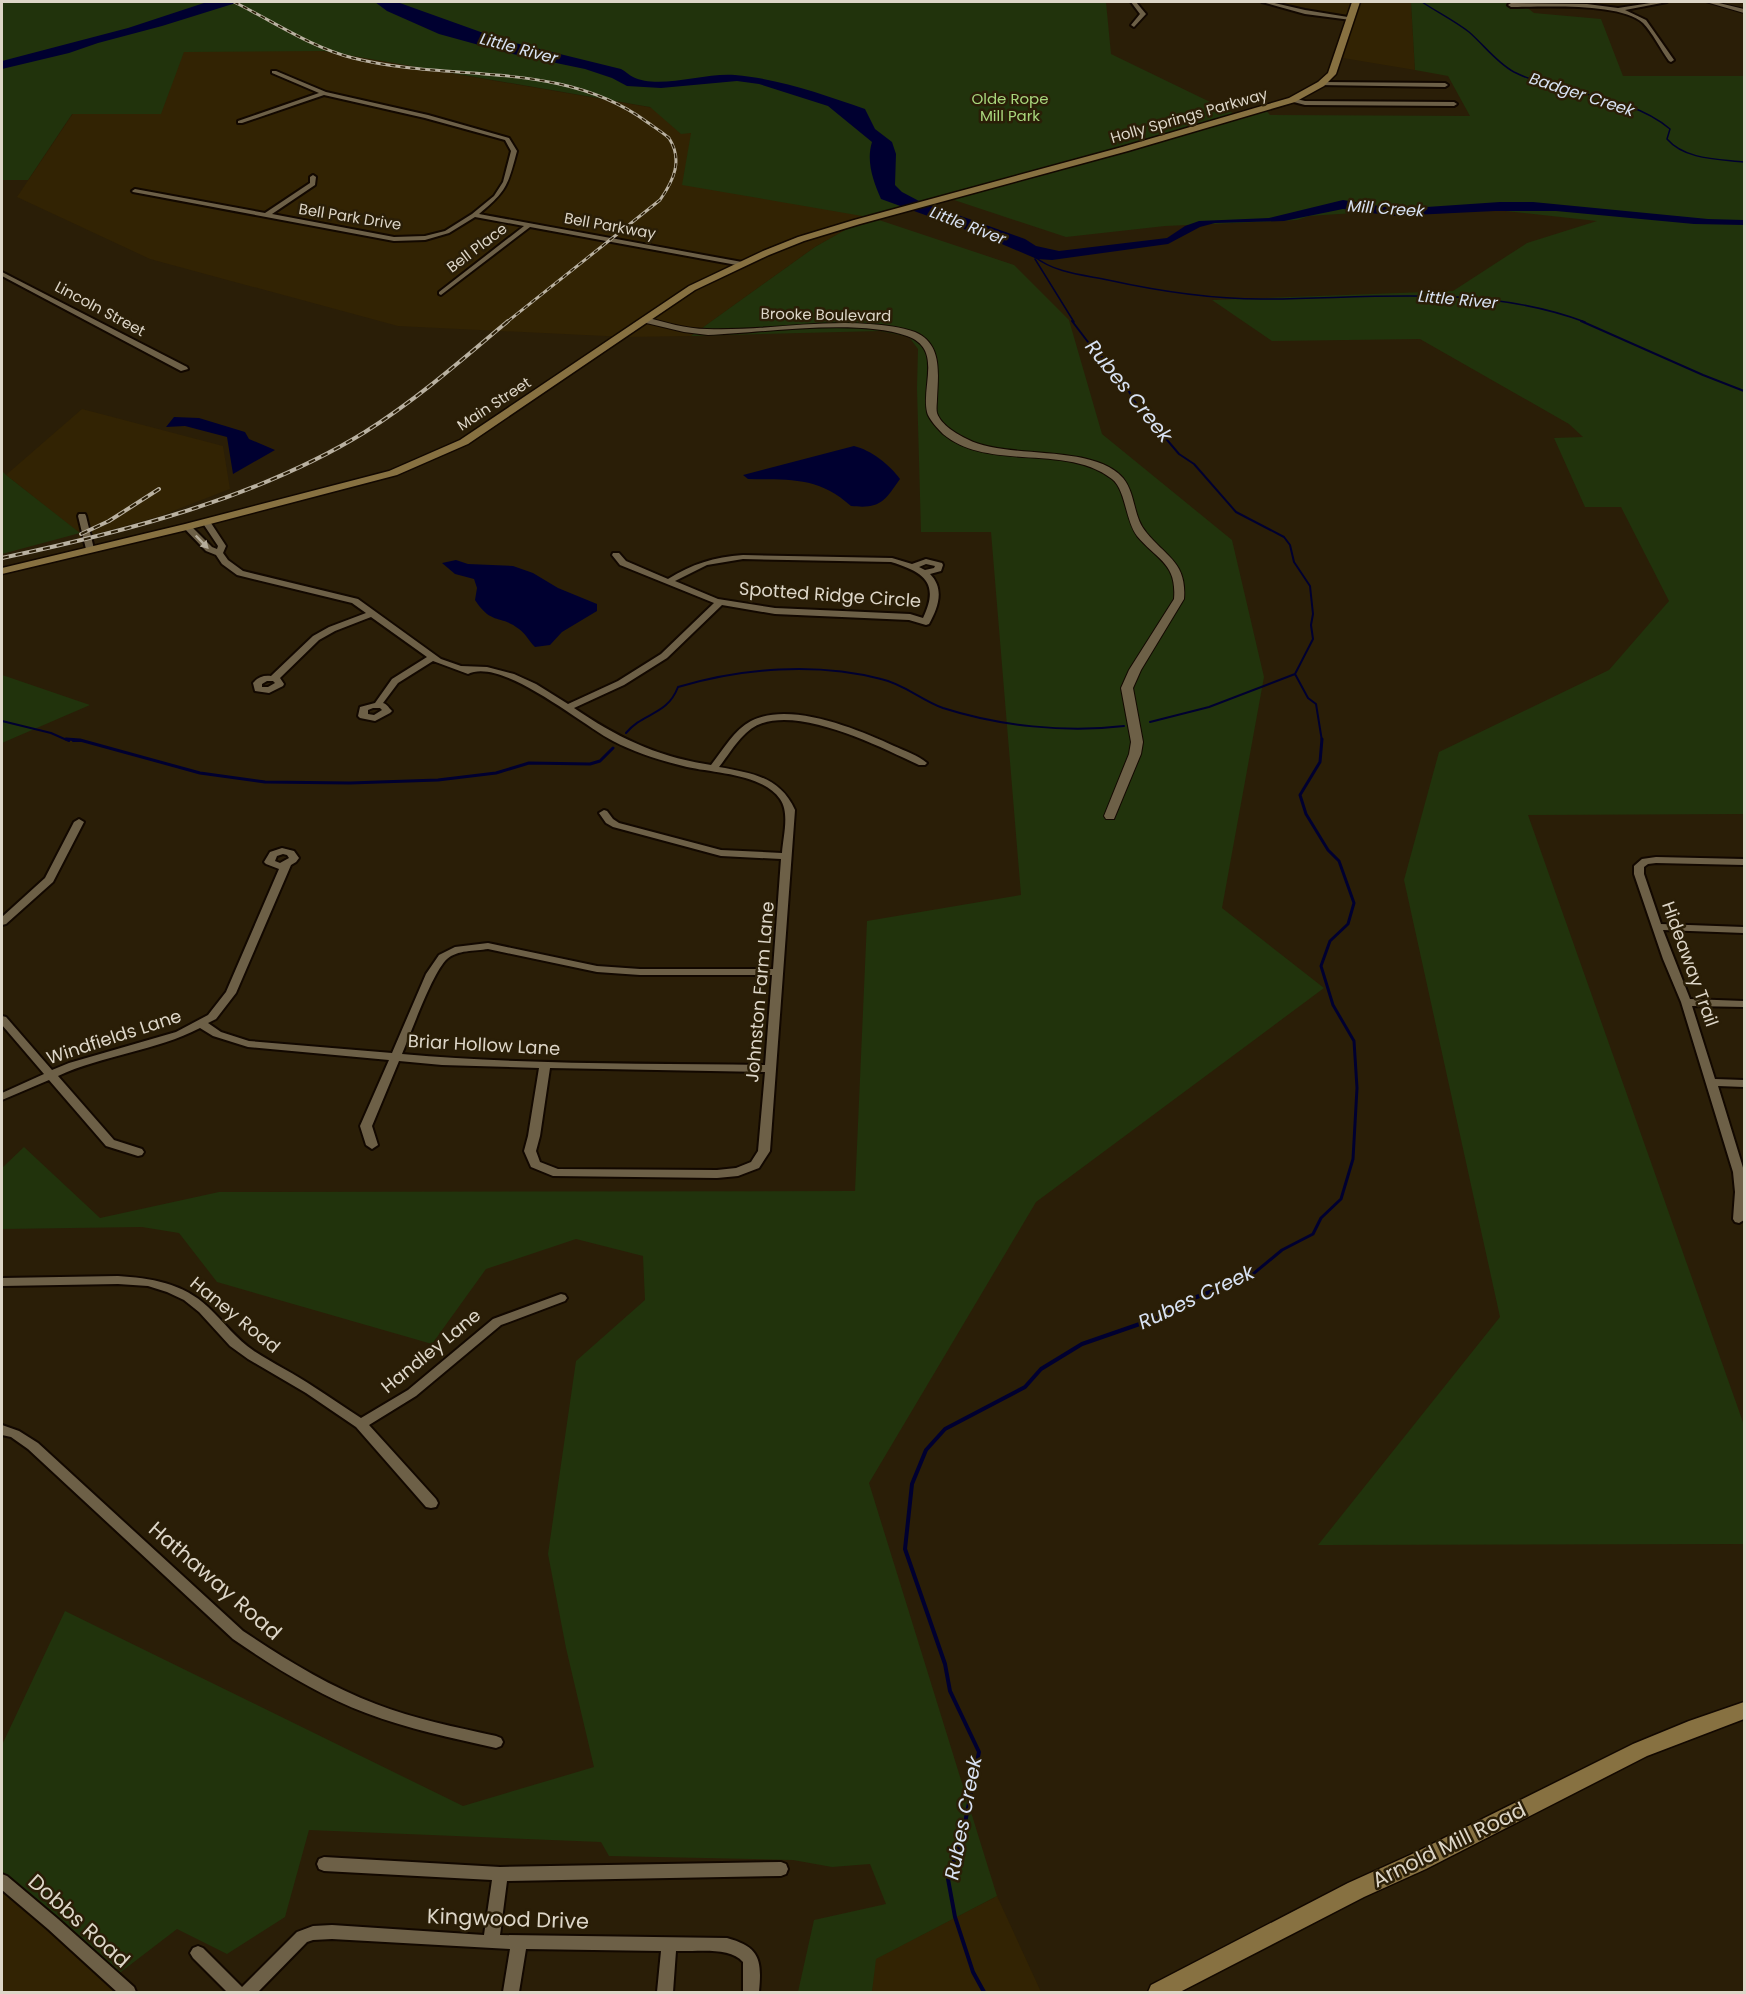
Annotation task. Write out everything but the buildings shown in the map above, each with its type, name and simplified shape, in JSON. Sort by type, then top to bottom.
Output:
[{"type":"main road","name":"Holly Springs Parkway","points":[[973,191],[1292,100],[1321,84],[1335,69],[1356,2]]},
{"type":"main road","name":"Main Street","points":[[2,572],[393,473],[448,450],[486,428],[692,288],[801,239],[973,191]]},
{"type":"main road","name":"Arnold Mill Road","points":[[1159,1992],[1356,1890],[1418,1862],[1640,1750],[1696,1727],[1744,1711]]},
{"type":"street","points":[[1134,2],[1143,14],[1134,25]]},
{"type":"street","points":[[1265,2],[1305,12],[1351,18]]},
{"type":"street","points":[[1618,10],[1664,2]]},
{"type":"street","points":[[1708,2],[1744,11]]},
{"type":"street","points":[[1511,5],[1587,6],[1618,10],[1644,21],[1671,60]]},
{"type":"street","name":"Bell Park Drive","points":[[135,191],[394,239],[413,240],[438,236],[474,215],[496,196],[506,182],[514,151],[507,139],[496,134],[324,93],[274,72]]},
{"type":"street","points":[[1321,84],[1445,85]]},
{"type":"street","points":[[240,122],[324,93]]},
{"type":"street","points":[[1292,100],[1305,103],[1454,104]]},
{"type":"street","points":[[265,216],[301,194],[313,184],[313,177]]},
{"type":"street","name":"Bell Parkway","points":[[474,215],[742,264]]},
{"type":"street","name":"Bell Place","points":[[441,293],[529,225]]},
{"type":"street","name":"Lincoln Street","points":[[2,274],[184,369]]},
{"type":"street","name":"Brooke Boulevard","points":[[645,320],[697,332],[792,327],[882,328],[905,332],[923,341],[931,351],[932,412],[936,421],[946,431],[965,442],[987,449],[1072,458],[1103,469],[1120,481],[1125,488],[1129,513],[1136,528],[1173,566],[1179,575],[1181,587],[1179,599],[1135,670],[1127,688],[1137,742],[1135,754],[1110,816]]},
{"type":"street","points":[[82,516],[90,549]]},
{"type":"street","name":"Johnston Farm Lane","points":[[206,522],[222,546],[219,553]]},
{"type":"street","name":"Johnston Farm Lane","points":[[187,527],[209,549],[219,553],[225,562],[240,573],[355,601],[434,657],[472,672],[512,677],[543,691],[597,728],[633,746],[685,764],[763,782],[784,795],[790,810],[764,1151],[755,1165],[738,1172],[679,1176],[557,1173],[535,1164],[530,1151],[545,1065]]},
{"type":"street","name":"Spotted Ridge Circle","points":[[616,555],[623,563],[668,582],[720,602],[785,611],[910,617],[926,622],[937,594],[934,583],[926,573],[914,566],[892,560],[735,557],[699,563],[668,582]]},
{"type":"street","points":[[914,566],[926,561],[939,565],[938,569],[926,573]]},
{"type":"street","points":[[567,708],[621,683],[664,656],[720,602]]},
{"type":"street","points":[[274,678],[316,638],[332,629],[373,613]]},
{"type":"street","points":[[378,704],[395,681],[434,657]]},
{"type":"street","points":[[713,770],[749,726],[760,720],[777,717],[804,720],[857,734],[922,763]]},
{"type":"street","points":[[604,813],[609,821],[616,825],[712,851],[738,855],[787,856]]},
{"type":"street","points":[[2,922],[49,880],[79,822]]},
{"type":"street","name":"Hideaway Trail","points":[[1739,1219],[1742,1172],[1686,1002],[1639,874],[1639,866],[1645,861],[1656,860],[1744,862]]},
{"type":"street","name":"Windfields Lane","points":[[2,1097],[50,1074],[93,1058],[180,1034],[202,1024],[220,1010],[231,993],[286,865]]},
{"type":"street","points":[[1657,927],[1744,930]]},
{"type":"street","points":[[372,1145],[366,1125],[431,974],[443,957],[455,950],[488,946],[597,969],[640,972],[778,972]]},
{"type":"street","points":[[1686,1002],[1744,1004]]},
{"type":"street","points":[[2,1019],[110,1143],[138,1152]]},
{"type":"street","name":"Briar Hollow Lane","points":[[202,1024],[217,1034],[248,1044],[442,1061],[769,1069]]},
{"type":"street","points":[[1711,1082],[1744,1083]]},
{"type":"street","name":"Haney Road","points":[[2,1282],[118,1280],[148,1282],[188,1297],[203,1309],[234,1342],[252,1356],[310,1390],[360,1424],[431,1503]]},
{"type":"street","name":"Handley Lane","points":[[360,1424],[412,1393],[497,1322],[561,1298]]},
{"type":"street","name":"Hathaway Road","points":[[2,1430],[15,1434],[33,1446],[238,1635],[271,1658],[324,1686],[387,1714],[496,1742]]},
{"type":"street","points":[[324,1864],[500,1874],[781,1869]]},
{"type":"street","points":[[492,1942],[500,1874]]},
{"type":"street","name":"Dobbs Road","points":[[2,1881],[128,1992]]},
{"type":"street","name":"Kingwood Drive","points":[[248,1992],[302,1937],[313,1933],[332,1932],[519,1943],[727,1945],[738,1947],[747,1954],[752,1962],[751,1992]]},
{"type":"street","points":[[511,1992],[519,1943]]},
{"type":"street","points":[[665,1992],[669,1943]]},
{"type":"street","points":[[198,1953],[237,1992]]},
{"type":"shaded area","points":[[1263,2],[1411,2],[1415,70],[1343,58],[1353,19]]},
{"type":"shaded area","points":[[187,47],[304,48],[694,115],[868,217],[815,247],[691,336],[626,337],[398,326],[150,259],[17,197],[88,91]]},
{"type":"shaded area","points":[[82,409],[223,446],[230,489],[160,516],[78,539],[79,533],[6,475]]},
{"type":"shaded area","points":[[2,1877],[117,1975],[137,1992],[2,1992]]},
{"type":"shaded area","points":[[997,1896],[1041,1992],[872,1992],[875,1959]]},
{"type":"green space","name":"Olde Rope Mill Park","points":[[2,2],[1106,2],[1111,54],[1237,115],[1266,110],[1270,115],[1470,116],[1448,76],[1415,70],[1411,2],[1520,2],[1534,13],[1601,19],[1623,76],[1744,76],[1744,814],[1528,815],[1744,1425],[1744,1544],[1318,1545],[1500,1317],[1404,880],[1439,752],[1609,670],[1669,601],[1621,507],[1585,507],[1554,438],[1583,437],[1569,424],[1420,339],[1272,341],[1212,300],[1453,291],[1527,243],[1597,221],[1460,206],[1309,216],[1297,220],[1165,226],[1066,237],[945,197],[870,217],[1014,265],[1069,320],[1102,434],[1232,540],[1264,677],[1222,908],[1324,988],[1036,1202],[869,1483],[997,1896],[876,1959],[872,1992],[798,1992],[814,1920],[886,1904],[870,1864],[832,1867],[793,1860],[609,1856],[601,1842],[309,1830],[285,1917],[227,1954],[177,1929],[117,1975],[2,1877],[2,1745],[65,1611],[463,1806],[594,1767],[566,1648],[548,1554],[576,1361],[645,1300],[643,1256],[576,1239],[486,1269],[432,1344],[217,1282],[179,1233],[142,1227],[2,1229],[2,1168],[24,1147],[100,1218],[219,1192],[855,1191],[867,921],[1021,895],[991,532],[921,532],[918,349],[909,337],[880,331],[691,336],[815,247],[868,217],[682,185],[691,133],[681,134],[650,107],[324,51],[184,52],[161,114],[72,114],[28,180],[2,180]]},
{"type":"green space","points":[[2,471],[6,475],[80,533],[2,554]]},
{"type":"green space","points":[[2,675],[14,679],[90,705],[2,743]]},
{"type":"water","points":[[207,2],[239,2],[69,53],[2,69],[2,61],[128,28]]},
{"type":"water","name":"Mill Creek","points":[[375,2],[397,2],[503,40],[621,69],[644,81],[656,82],[723,75],[752,77],[801,88],[865,109],[875,129],[892,142],[896,154],[895,185],[902,192],[919,201],[1025,239],[1036,246],[1059,251],[1167,238],[1185,226],[1199,221],[1269,218],[1343,200],[1397,209],[1533,202],[1708,219],[1744,220],[1744,225],[1694,224],[1556,211],[1495,211],[1393,216],[1343,209],[1284,221],[1215,223],[1200,227],[1168,244],[1052,260],[1037,259],[983,236],[881,199],[870,164],[872,142],[828,106],[759,84],[737,81],[661,88],[627,86],[585,69],[508,53],[439,34],[387,11]]},
{"type":"water","points":[[174,417],[199,418],[245,432],[249,439],[275,450],[233,474],[227,437],[185,426],[166,427]]},
{"type":"water","points":[[854,446],[880,459],[900,479],[890,493],[875,505],[851,506],[827,489],[815,485],[790,480],[748,479],[743,475]]},
{"type":"water","points":[[456,560],[468,564],[513,566],[533,573],[558,588],[597,604],[597,611],[562,632],[550,645],[535,647],[519,629],[491,617],[481,608],[475,600],[477,588],[474,579],[455,574],[442,563]]},
{"type":"waterway","name":"Badger Creek","points":[[1422,2],[1469,32],[1496,59],[1514,72],[1553,86],[1635,108],[1670,129],[1667,139],[1674,146],[1693,155],[1744,162]]},
{"type":"waterway","name":"Little River","points":[[1035,257],[1051,267],[1070,273],[1184,294],[1261,299],[1384,296],[1465,298],[1506,302],[1546,310],[1585,322]]},
{"type":"waterway","name":"Rubes Creek","points":[[1035,259],[1074,322]]},
{"type":"waterway","name":"Rubes Creek","points":[[1072,321],[1091,346],[1121,376],[1134,401],[1179,454],[1194,464],[1236,512],[1284,537],[1290,545],[1294,562],[1310,586],[1313,614],[1311,625],[1313,639],[1295,674]]},
{"type":"waterway","name":"Little River","points":[[1581,321],[1744,391]]},
{"type":"waterway","points":[[626,733],[668,703],[678,687],[728,675],[805,669],[831,670],[889,681],[943,708],[987,719],[1056,728],[1124,726]]},
{"type":"waterway","points":[[1150,722],[1209,707],[1295,674]]},
{"type":"waterway","name":"Rubes Creek","points":[[1295,674],[1308,698],[1316,704],[1322,740]]},
{"type":"waterway","points":[[2,721],[51,733],[69,741]]},
{"type":"waterway","points":[[66,739],[80,740],[200,773],[265,782],[350,783],[438,780],[496,773],[529,763],[590,764],[600,761],[613,748]]},
{"type":"waterway","name":"Rubes Creek","points":[[1229,1285],[1253,1274],[1282,1250],[1313,1234],[1321,1218],[1341,1199],[1353,1159],[1357,1088],[1354,1041],[1333,1005],[1321,966],[1330,941],[1348,924],[1354,903],[1339,861],[1328,850],[1306,814],[1300,795],[1320,762],[1322,740]]},
{"type":"waterway","points":[[73,741],[83,741]]},
{"type":"waterway","name":"Rubes Creek","points":[[984,1992],[973,1972],[955,1917],[948,1879],[963,1833],[979,1752],[950,1691],[945,1664],[905,1549],[912,1484],[926,1450],[945,1429],[1025,1387],[1041,1369],[1082,1344],[1157,1318],[1191,1299],[1232,1284]]},
{"type":"railway","points":[[234,2],[307,40],[353,58],[428,70],[542,81],[579,89],[614,102],[669,138],[675,154],[675,170],[660,200],[507,322]]},
{"type":"railway","points":[[2,558],[142,524],[189,510],[280,476],[324,455],[384,420],[508,321]]},
{"type":"railway","points":[[81,534],[109,521],[159,489]]}]
